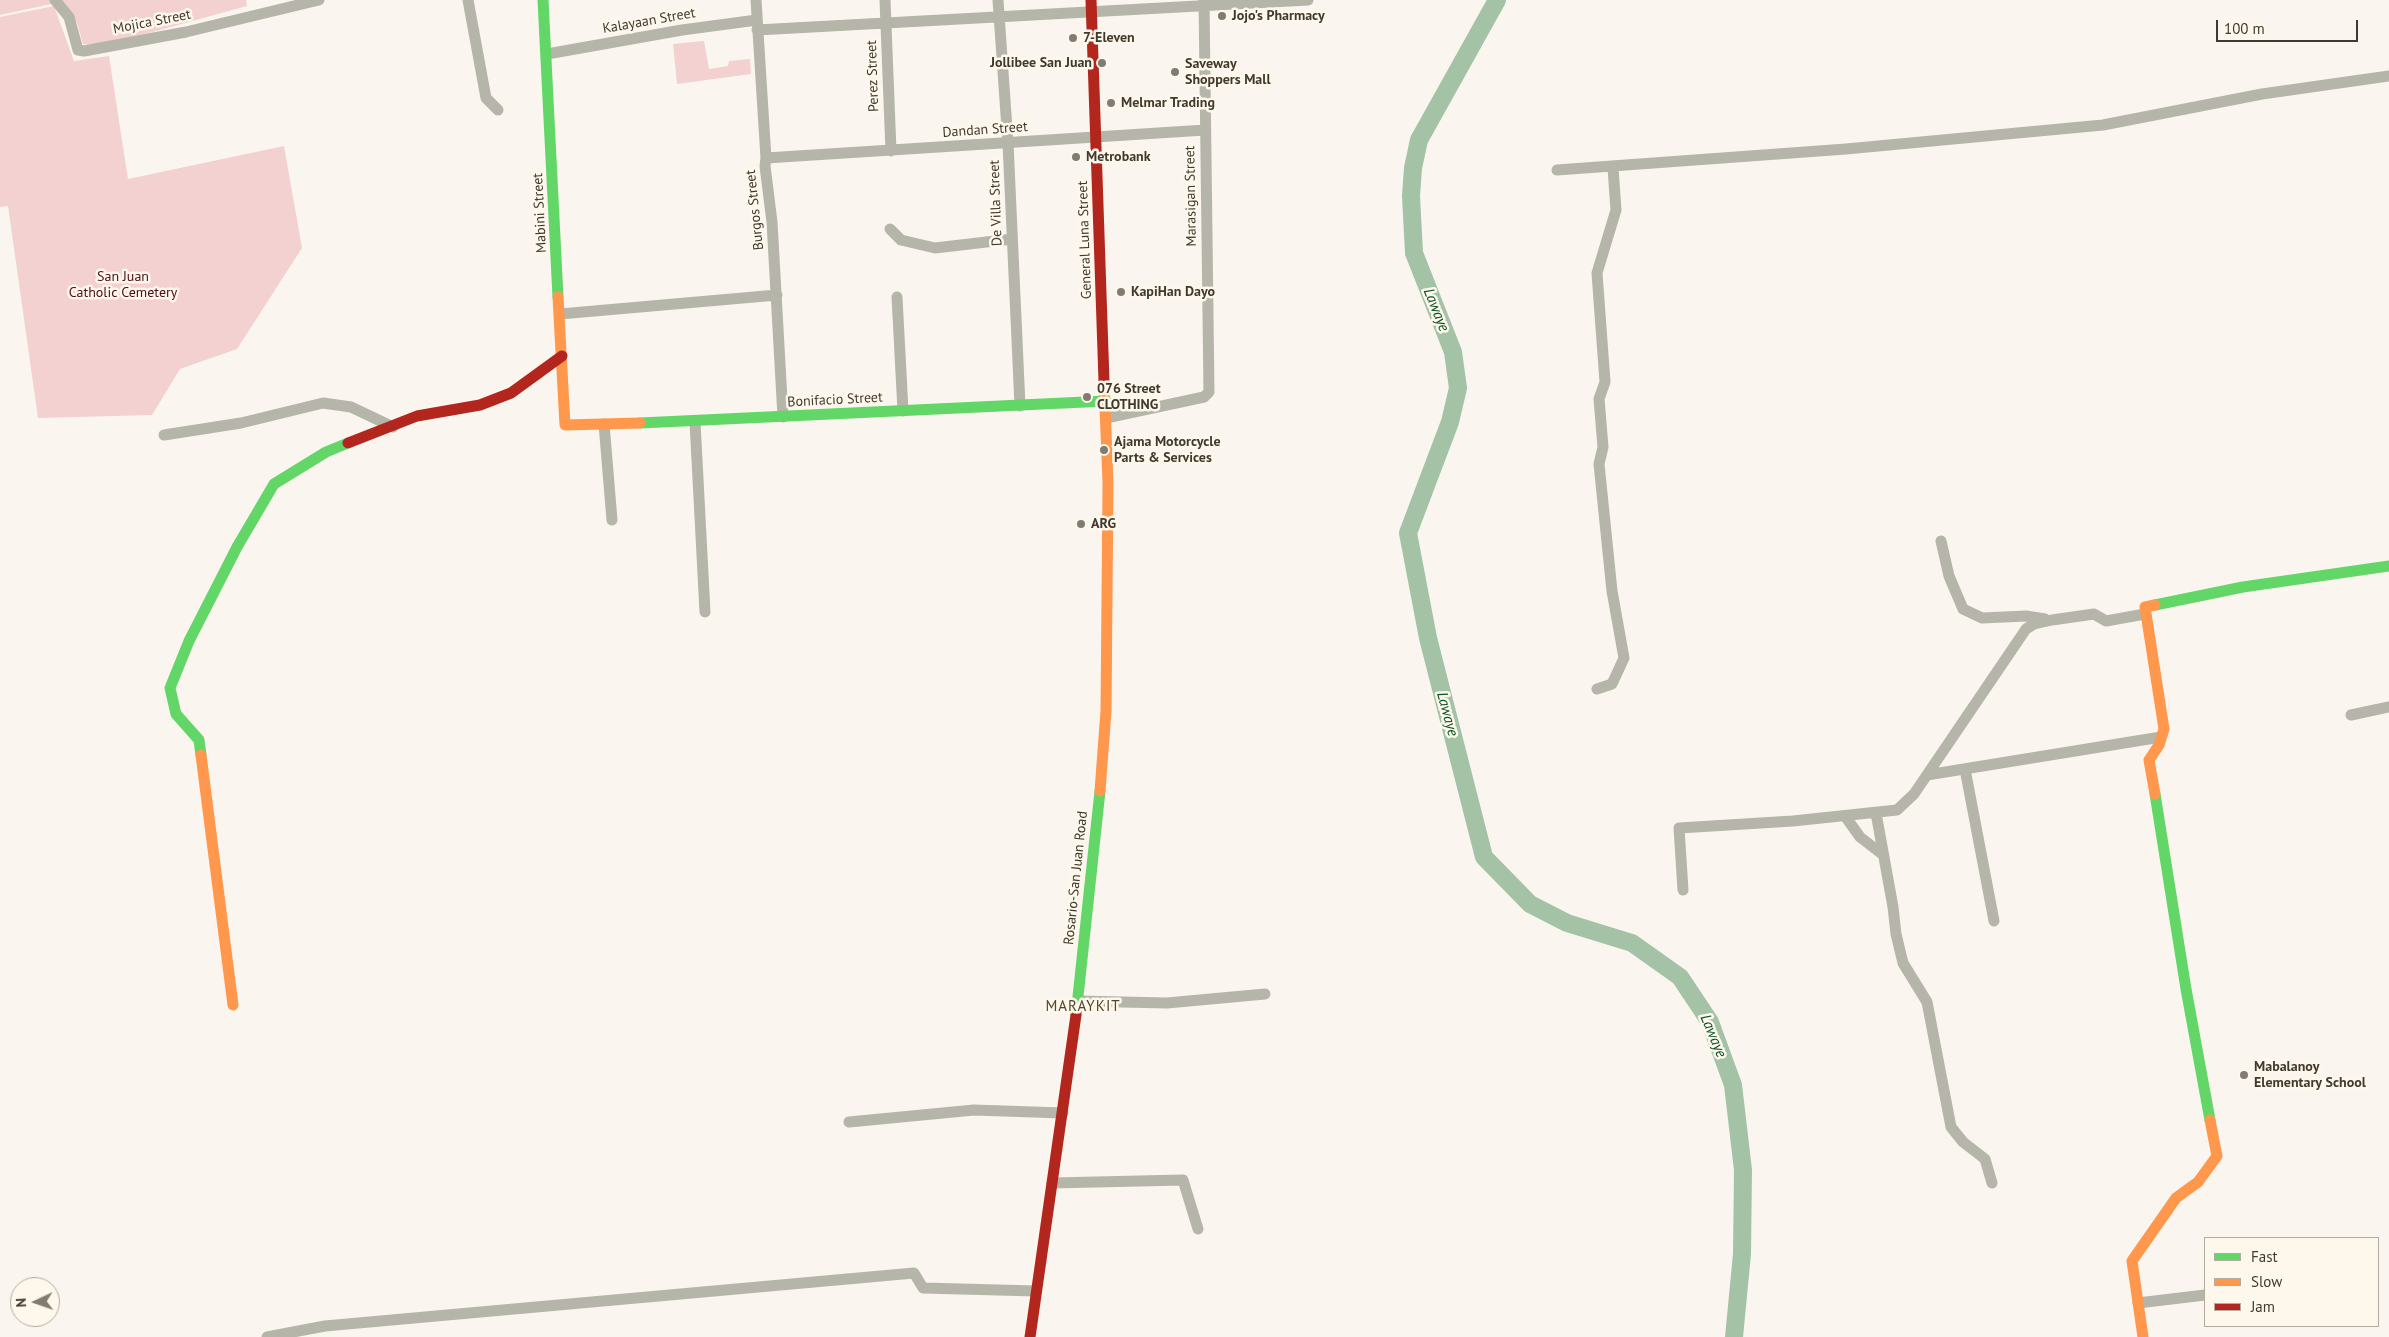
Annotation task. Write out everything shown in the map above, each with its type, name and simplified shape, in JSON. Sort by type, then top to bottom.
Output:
[{"type":"street","name":"Mojica Street","points":[[55,0],[69,17],[78,50],[186,32],[315,0]]},
{"type":"street","points":[[468,0],[486,98],[498,110]]},
{"type":"street","name":"Mabini Street","points":[[543,0],[565,425]]},
{"type":"street","name":"Burgos Street","points":[[756,0],[766,158],[764,166],[772,222],[783,417]]},
{"type":"street","name":"Perez Street","points":[[885,0],[890,151]]},
{"type":"street","name":"De Villa Street","points":[[998,0],[1008,143],[1020,406]]},
{"type":"street","name":"General Luna Street","points":[[1091,0],[1106,418]]},
{"type":"street","name":"Kalayaan Street","points":[[547,54],[682,30],[757,25],[886,24],[1091,13],[1204,3],[1308,0]]},
{"type":"street","name":"Marasigan Street","points":[[1106,418],[1204,397],[1209,392],[1204,3]]},
{"type":"street","points":[[1557,170],[1613,168],[1846,150],[2103,125],[2262,94],[2389,76]]},
{"type":"street","name":"Dandan Street","points":[[766,158],[1205,130]]},
{"type":"street","points":[[1596,689],[1612,684],[1624,658],[1612,590],[1598,464],[1602,447],[1599,399],[1605,382],[1597,274],[1616,210],[1613,168]]},
{"type":"street","points":[[890,229],[900,240],[935,248],[1012,239]]},
{"type":"street","points":[[560,314],[777,295]]},
{"type":"street","points":[[897,297],[903,411]]},
{"type":"street","points":[[233,1005],[199,740],[176,714],[170,688],[189,641],[237,547],[274,484],[326,452],[417,416],[480,405],[511,392],[562,356]]},
{"type":"street","name":"Bonifacio Street","points":[[565,425],[695,422],[1106,401]]},
{"type":"street","points":[[164,435],[240,423],[323,403],[351,408],[393,427]]},
{"type":"street","name":"Rosario-San Juan Road","points":[[1030,1337],[1078,1001],[1106,712],[1109,532],[1106,418]]},
{"type":"street","points":[[695,422],[705,612]]},
{"type":"street","points":[[604,424],[612,520]]},
{"type":"street","points":[[1941,541],[1949,576],[1962,609],[1982,618],[2026,616],[2052,620]]},
{"type":"street","points":[[2143,1337],[2132,1261],[2160,1218],[2176,1198],[2198,1182],[2217,1156],[2186,989],[2149,760],[2164,730],[2161,700],[2145,607],[2243,587],[2389,566]]},
{"type":"street","points":[[1683,890],[1679,828],[1845,816],[1897,810],[1914,794],[2026,629],[2034,624],[2052,620],[2094,614],[2106,621],[2145,614]]},
{"type":"street","points":[[2351,715],[2389,707]]},
{"type":"street","points":[[1927,775],[2161,737]]},
{"type":"street","points":[[1965,769],[1994,921]]},
{"type":"street","points":[[1876,813],[1896,934],[1903,963],[1927,1002],[1951,1127],[1964,1142],[1985,1159],[1992,1182]]},
{"type":"street","points":[[1845,816],[1860,837],[1882,854]]},
{"type":"street","points":[[1078,1001],[1167,1003],[1265,994]]},
{"type":"street","points":[[849,1122],[974,1110],[1062,1113]]},
{"type":"street","points":[[1052,1183],[1183,1180],[1198,1229]]},
{"type":"street","points":[[267,1337],[335,1325],[914,1272],[923,1288],[1036,1291]]},
{"type":"street","points":[[2138,1303],[2204,1295]]},
{"type":"green space","points":[[0,0],[246,0],[247,6],[149,33],[94,45],[83,44],[77,23],[61,2],[0,15]]},
{"type":"green space","name":"San Juan Catholic Cemetery","points":[[54,6],[74,61],[109,56],[128,179],[284,146],[302,248],[237,349],[180,369],[152,415],[38,418],[8,206],[0,207],[0,17]]},
{"type":"green space","points":[[704,41],[709,69],[728,66],[729,61],[750,59],[751,74],[677,84],[673,44]]},
{"type":"waterway","name":"Lawaye","points":[[1497,0],[1419,140],[1413,168],[1411,196],[1414,253],[1453,352],[1458,388],[1450,422],[1408,533],[1428,638],[1484,857],[1530,904],[1567,923],[1632,943],[1680,977],[1710,1022],[1733,1085],[1743,1170],[1742,1254],[1734,1337]]},
{"type":"traffic: fast","points":[[543,0],[558,297]]},
{"type":"traffic: fast","points":[[640,423],[1106,401]]},
{"type":"traffic: fast","points":[[201,755],[199,740],[176,714],[170,688],[189,641],[237,547],[274,484],[326,452],[348,443]]},
{"type":"traffic: fast","points":[[2155,605],[2243,587],[2389,566]]},
{"type":"traffic: fast","points":[[1076,1015],[1100,791]]},
{"type":"traffic: fast","points":[[2155,794],[2186,989],[2210,1120]]},
{"type":"traffic: slow","points":[[558,297],[565,425],[640,423]]},
{"type":"traffic: slow","points":[[1100,791],[1106,711],[1108,483],[1104,381]]},
{"type":"traffic: slow","points":[[2155,605],[2145,607],[2164,729],[2159,745],[2149,760],[2155,794]]},
{"type":"traffic: slow","points":[[201,755],[233,1005]]},
{"type":"traffic: slow","points":[[2143,1337],[2132,1261],[2176,1198],[2198,1182],[2217,1156],[2210,1120]]},
{"type":"traffic: jam","points":[[1091,0],[1104,381]]},
{"type":"traffic: jam","points":[[348,443],[417,416],[480,405],[511,393],[562,356]]},
{"type":"traffic: jam","points":[[1030,1337],[1076,1015]]},
{"type":"place","name":"Jojo's Pharmacy","points":[[1222,16]]},
{"type":"place","name":"7-Eleven","points":[[1073,38]]},
{"type":"place","name":"Jollibee San Juan","points":[[1102,63]]},
{"type":"place","name":"Saveway Shoppers Mall","points":[[1175,72]]},
{"type":"place","name":"Melmar Trading","points":[[1111,103]]},
{"type":"place","name":"Metrobank","points":[[1076,157]]},
{"type":"place","name":"KapiHan Dayo","points":[[1121,292]]},
{"type":"place","name":"076 Street CLOTHING","points":[[1087,397]]},
{"type":"place","name":"Ajama Motorcycle Parts & Services","points":[[1104,450]]},
{"type":"place","name":"ARG","points":[[1081,524]]},
{"type":"place","name":"Mabalanoy Elementary School","points":[[2244,1075]]},
{"type":"district","name":"MARAYKIT","points":[[1083,1007]]}]
